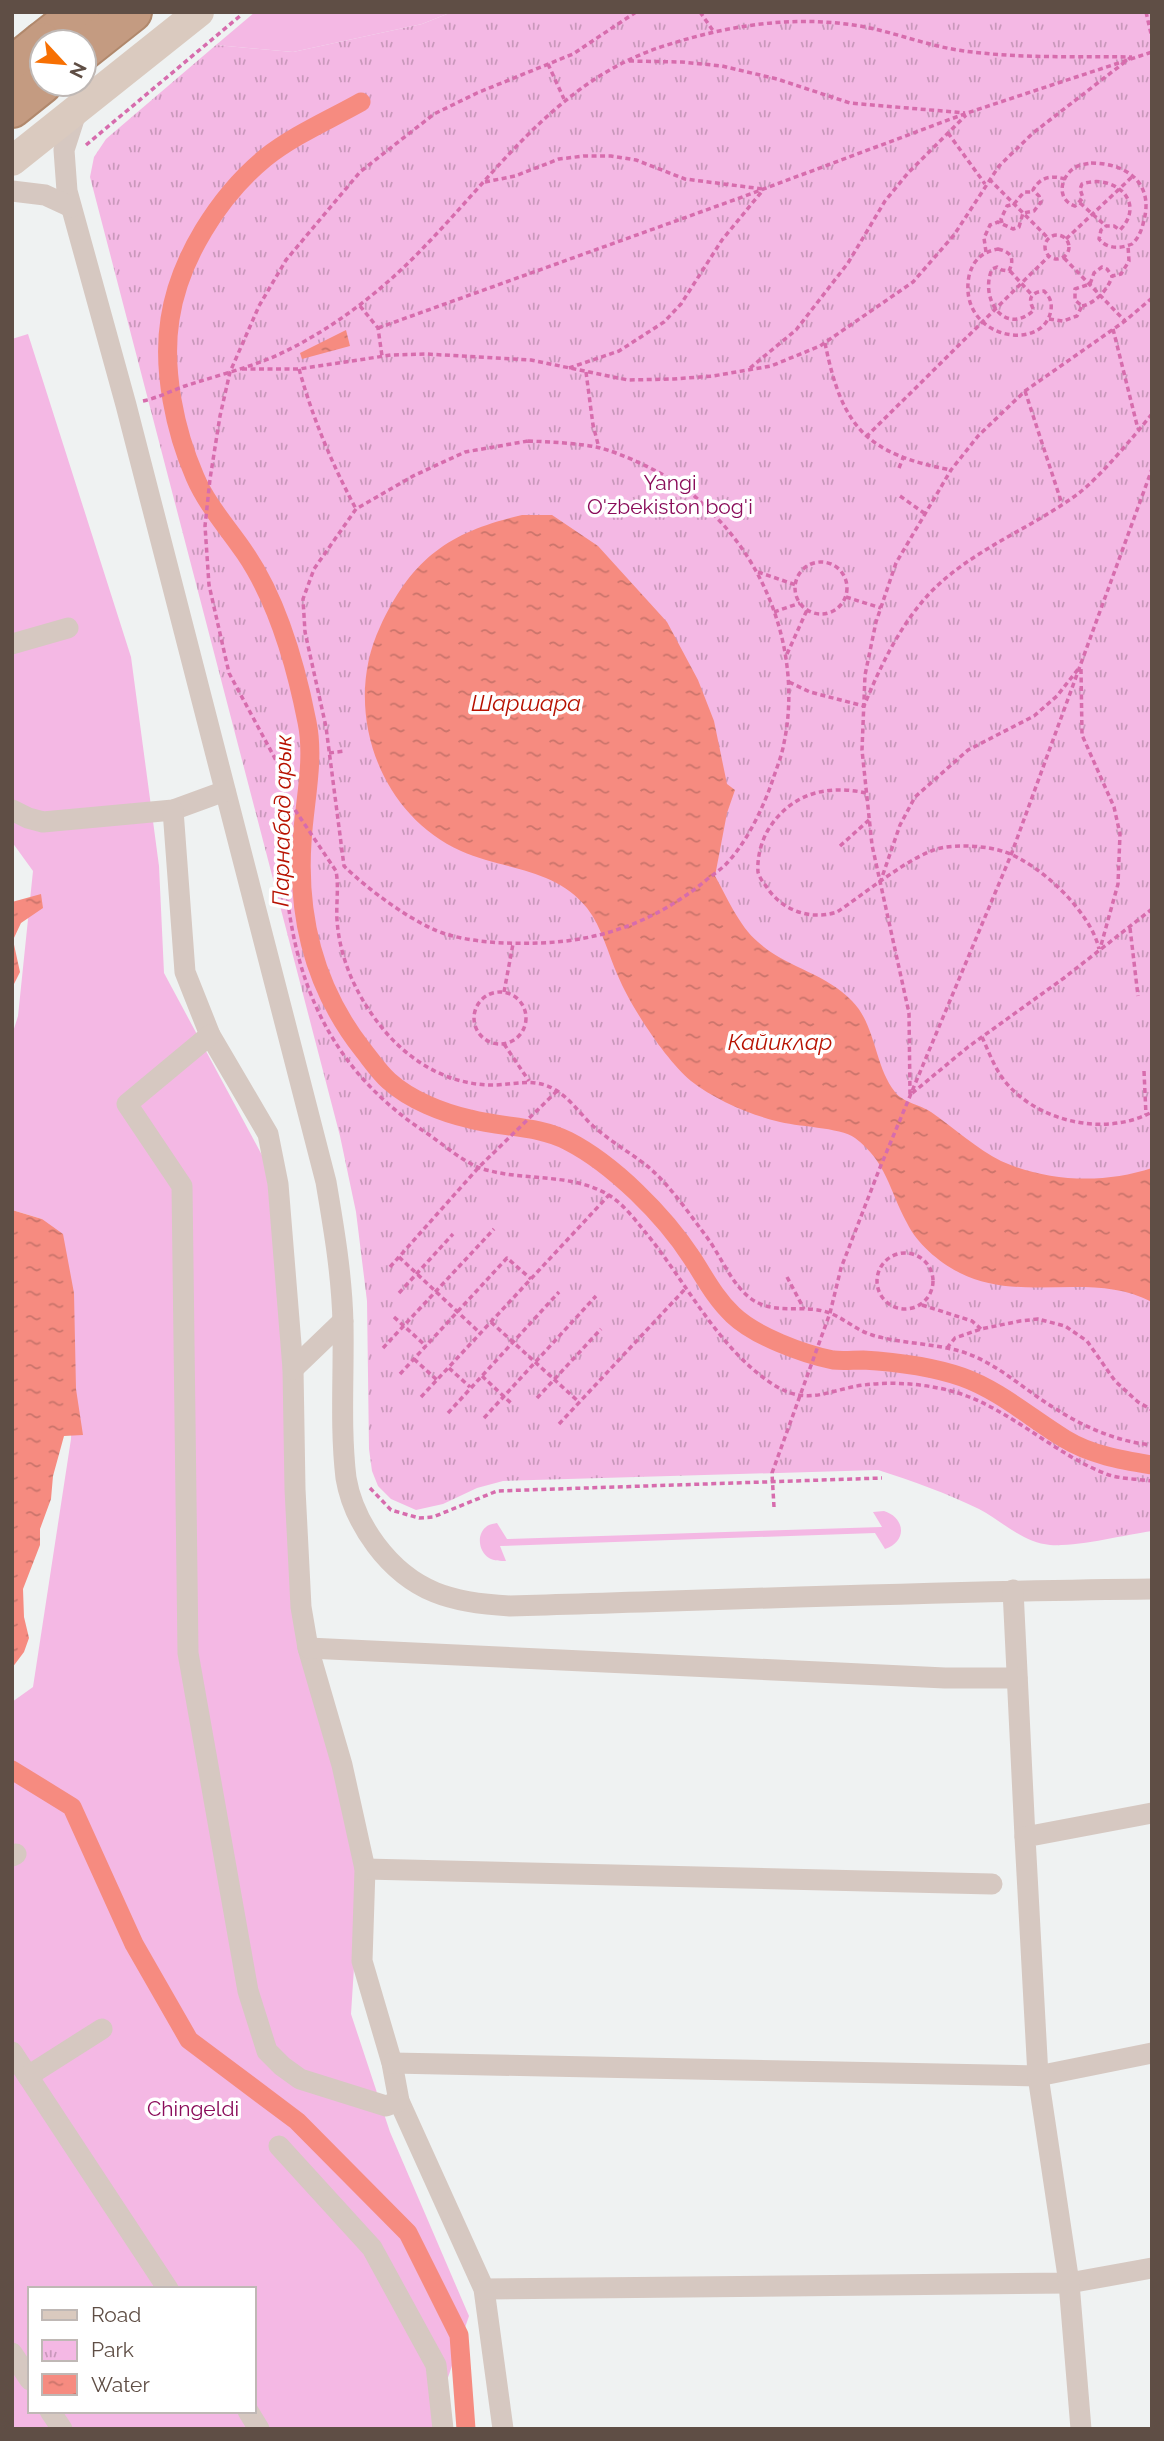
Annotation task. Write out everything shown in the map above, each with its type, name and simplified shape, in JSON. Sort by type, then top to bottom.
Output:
[{"type":"highway","points":[[60,28],[80,12]]},
{"type":"highway","points":[[98,39],[132,12]]},
{"type":"highway","points":[[12,66],[28,53]]},
{"type":"highway","points":[[12,108],[28,95]]},
{"type":"main road","points":[[12,161],[199,12]]},
{"type":"street","points":[[85,103],[74,119],[64,150],[67,191],[126,405],[326,1182],[336,1239],[343,1321],[346,1480],[362,1527],[391,1565],[414,1584],[473,1604],[1152,1589]]},
{"type":"street","points":[[12,191],[45,195],[71,208]]},
{"type":"street","points":[[12,645],[68,628]]},
{"type":"street","points":[[12,810],[43,822],[173,810],[225,791]]},
{"type":"street","points":[[173,810],[185,972],[210,1035],[268,1134],[278,1184],[293,1369],[301,1607],[308,1648],[342,1765],[365,1869],[362,1961],[392,2063],[399,2101],[484,2289],[503,2429]]},
{"type":"street","points":[[210,1035],[127,1104],[182,1186],[188,1653],[248,1991],[267,2051],[300,2079],[386,2106],[399,2101]]},
{"type":"street","points":[[293,1369],[343,1321]]},
{"type":"street","points":[[1013,1590],[1038,2076],[1069,2283],[1081,2429]]},
{"type":"street","points":[[308,1648],[945,1678],[1017,1678]]},
{"type":"street","points":[[1025,1837],[1152,1813]]},
{"type":"street","points":[[365,1869],[992,1884]]},
{"type":"street","points":[[28,2076],[102,2029]]},
{"type":"street","points":[[12,2052],[167,2287]]},
{"type":"street","points":[[392,2063],[1038,2076],[1152,2053]]},
{"type":"street","points":[[279,2146],[372,2248],[436,2365],[443,2429]]},
{"type":"street","points":[[484,2289],[1069,2283],[1152,2268]]},
{"type":"street","points":[[12,2353],[28,2377]]},
{"type":"street","points":[[51,2413],[62,2429]]},
{"type":"street","points":[[249,2413],[260,2429]]},
{"type":"path","points":[[636,12],[573,54],[477,93],[434,114],[360,172],[285,260],[229,372],[210,479],[205,526],[209,585],[229,673],[278,764],[287,798],[283,868],[294,943],[314,1006],[351,1066],[386,1104],[479,1167],[575,1181],[609,1195],[629,1212],[714,1326],[750,1365],[776,1386],[800,1396],[832,1394],[862,1385],[902,1383],[942,1388],[990,1406],[1074,1458],[1111,1476],[1152,1481]]},
{"type":"path","points":[[700,12],[714,32]]},
{"type":"path","points":[[1146,12],[1152,38]]},
{"type":"path","points":[[83,147],[240,16]]},
{"type":"path","points":[[155,397],[285,351],[360,306],[422,250],[526,134],[564,99],[624,61],[664,46],[714,32],[765,23],[806,20],[861,26],[966,51],[1018,55],[1132,57]]},
{"type":"path","points":[[378,328],[765,189],[967,113],[1152,52]]},
{"type":"path","points":[[240,369],[299,369],[382,356],[426,354],[531,360],[628,380],[713,376],[771,366],[825,343],[913,282],[954,235],[989,178],[1032,133],[1132,57]]},
{"type":"path","points":[[624,61],[722,66],[777,79],[850,103],[967,113]]},
{"type":"path","points":[[548,64],[564,99]]},
{"type":"path","points":[[749,368],[796,330],[848,263],[885,201],[908,173],[967,113]]},
{"type":"path","points":[[948,133],[985,184]]},
{"type":"path","points":[[485,182],[515,176],[559,159],[611,156],[636,160],[685,178],[765,189]]},
{"type":"path","points":[[1091,163],[1108,163],[1123,168],[1133,176],[1146,197],[1146,211],[1140,234],[1137,240],[1128,246],[1104,245],[1099,239],[1101,230],[1106,226],[1114,226],[1120,230],[1128,219],[1129,206],[1120,188],[1100,181],[1083,184],[1080,203],[1075,206],[1063,198],[1065,178],[1072,169],[1091,163]]},
{"type":"path","points":[[1035,192],[1033,190],[1042,179],[1049,176],[1065,178]]},
{"type":"path","points":[[1066,239],[1133,176]]},
{"type":"path","points":[[989,178],[1049,239]]},
{"type":"path","points":[[567,368],[619,351],[664,322],[681,304],[722,240],[765,189]]},
{"type":"path","points":[[1002,223],[1007,206],[1014,204],[1024,192],[1035,192],[1040,196],[1038,208],[1023,213]]},
{"type":"path","points":[[1080,203],[1106,226]]},
{"type":"path","points":[[986,252],[984,238],[988,229],[994,223],[1002,223],[1013,229],[1019,227],[1023,213]]},
{"type":"path","points":[[1064,258],[1054,259],[1049,256],[1045,246],[1049,239],[1056,235],[1066,239]]},
{"type":"path","points":[[1064,258],[1069,249],[1066,239]]},
{"type":"path","points":[[1112,276],[1121,274],[1126,268],[1129,261],[1128,246]]},
{"type":"path","points":[[1009,271],[1013,257],[1007,251],[998,249],[986,252],[973,265],[968,292],[971,307],[981,322],[999,333],[1013,335],[1042,328],[1049,319],[1052,305],[1050,296],[1044,291],[1036,292],[1032,295],[1030,304],[1034,310],[1022,318],[1008,318],[994,309],[988,295],[988,276],[992,269],[997,267],[1009,271],[1032,295]]},
{"type":"path","points":[[866,437],[1049,256]]},
{"type":"path","points":[[1064,258],[1125,321]]},
{"type":"path","points":[[1090,284],[1094,273],[1102,267],[1112,276]]},
{"type":"path","points":[[1049,319],[1063,321],[1077,316],[1082,306],[1092,303],[1106,288],[1112,276]]},
{"type":"path","points":[[1082,306],[1075,300],[1073,293],[1075,289],[1090,284]]},
{"type":"path","points":[[910,1095],[909,1013],[880,883],[869,820],[862,750],[865,675],[881,607],[896,563],[924,513],[951,470],[978,436],[1026,391],[1125,321],[1152,298]]},
{"type":"path","points":[[360,306],[378,328],[382,356]]},
{"type":"path","points":[[1113,329],[1139,430]]},
{"type":"path","points":[[825,343],[838,393],[866,437],[892,454],[951,470]]},
{"type":"path","points":[[299,369],[316,425],[333,467],[356,509]]},
{"type":"path","points":[[586,372],[599,448]]},
{"type":"path","points":[[1026,391],[1062,504]]},
{"type":"path","points":[[864,706],[896,639],[929,594],[989,548],[1081,492],[1152,414]]},
{"type":"path","points":[[528,441],[564,442],[599,448],[644,465],[690,491],[735,536],[764,584],[785,644],[789,682],[784,744],[764,807],[728,862],[684,898],[649,919],[593,938],[557,943],[513,944],[448,935],[404,913],[357,879],[344,866],[326,727],[305,632],[303,599],[314,569],[356,509],[413,476],[465,452],[528,441]]},
{"type":"path","points":[[899,468],[903,458]]},
{"type":"path","points":[[774,1507],[772,1473],[830,1313],[841,1268],[879,1170],[1011,855],[1152,469]]},
{"type":"path","points":[[900,496],[924,513]]},
{"type":"path","points":[[813,563],[831,564],[845,577],[846,596],[834,610],[825,614],[807,610],[800,603],[796,585],[798,576],[813,563]]},
{"type":"path","points":[[756,572],[796,585]]},
{"type":"path","points":[[846,596],[881,607]]},
{"type":"path","points":[[774,612],[800,603]]},
{"type":"path","points":[[786,656],[807,610]]},
{"type":"path","points":[[880,883],[900,825],[915,797],[968,750],[1034,716],[1057,696],[1081,665]]},
{"type":"path","points":[[1081,665],[1082,735],[1114,807],[1120,834],[1118,884],[1100,951]]},
{"type":"path","points":[[789,682],[810,692],[864,706]]},
{"type":"path","points":[[329,753],[345,751]]},
{"type":"path","points":[[867,793],[840,789],[820,790],[795,800],[776,818],[761,842],[758,874],[772,896],[793,911],[817,917],[836,912],[906,864],[940,848],[970,847],[1004,851],[1045,874],[1087,923],[1100,951]]},
{"type":"path","points":[[287,798],[336,871],[337,920],[344,959],[362,1000],[391,1038],[421,1063],[450,1080],[474,1085],[529,1081],[557,1091],[593,1126],[648,1166],[708,1239],[743,1291],[768,1308],[830,1313],[868,1334],[947,1348],[990,1363],[1056,1410],[1104,1434],[1152,1445]]},
{"type":"path","points":[[840,846],[869,820]]},
{"type":"path","points":[[336,871],[344,866]]},
{"type":"path","points":[[910,1095],[982,1037],[1100,951],[1152,909]]},
{"type":"path","points":[[1130,928],[1138,996]]},
{"type":"path","points":[[504,992],[513,944]]},
{"type":"path","points":[[504,992],[512,994],[524,1006],[526,1022],[519,1037],[504,1044],[487,1042],[476,1030],[474,1014],[481,999],[488,994],[504,992]]},
{"type":"path","points":[[982,1037],[1002,1078],[1020,1095],[1056,1116],[1073,1122],[1097,1124],[1124,1121],[1152,1112]]},
{"type":"path","points":[[504,1044],[529,1081]]},
{"type":"path","points":[[1144,1072],[1146,1115]]},
{"type":"path","points":[[390,1267],[479,1167],[557,1091]]},
{"type":"path","points":[[421,1397],[609,1195]]},
{"type":"path","points":[[383,1348],[494,1229]]},
{"type":"path","points":[[399,1293],[453,1234]]},
{"type":"path","points":[[921,1304],[933,1288],[931,1268],[916,1254],[903,1253],[890,1257],[881,1267],[877,1280],[884,1299],[901,1309],[921,1304],[972,1321],[981,1329]]},
{"type":"path","points":[[399,1257],[480,1333]]},
{"type":"path","points":[[400,1374],[507,1258],[531,1279]]},
{"type":"path","points":[[787,1277],[803,1303],[804,1310]]},
{"type":"path","points":[[559,1424],[686,1288]]},
{"type":"path","points":[[448,1413],[559,1292]]},
{"type":"path","points":[[484,1418],[596,1296]]},
{"type":"path","points":[[394,1317],[426,1346]]},
{"type":"path","points":[[947,1348],[955,1338],[981,1329],[1038,1319],[1065,1326],[1087,1341],[1115,1381],[1138,1402],[1152,1410]]},
{"type":"path","points":[[491,1322],[579,1402]]},
{"type":"path","points":[[537,1398],[601,1329]]},
{"type":"path","points":[[414,1359],[437,1381]]},
{"type":"path","points":[[449,1368],[471,1388]]},
{"type":"path","points":[[482,1376],[513,1405]]},
{"type":"path","points":[[369,1487],[391,1510],[419,1518],[433,1517],[497,1491],[882,1478]]},
{"type":"green space","points":[[255,12],[452,12],[422,24],[293,52],[216,45]]},
{"type":"green space","name":"Yangi O'zbekiston bog'i","points":[[452,12],[1152,12],[1152,1531],[1073,1544],[1040,1543],[1022,1536],[967,1503],[878,1470],[503,1481],[477,1488],[443,1504],[416,1510],[391,1499],[378,1486],[372,1471],[369,1449],[367,1301],[356,1212],[340,1136],[90,177],[94,157],[106,139],[216,45],[293,52],[422,24]]},
{"type":"green space","name":"Chingeldi","points":[[28,334],[131,657],[159,866],[164,973],[263,1157],[281,1256],[294,1587],[360,1874],[351,2014],[390,2132],[469,2316],[442,2395],[449,2429],[12,2429],[12,1702],[33,1687],[71,1439],[74,1293],[42,1219],[12,1210],[12,1035],[18,1016],[33,871],[12,842],[12,339]]},
{"type":"green space","points":[[884,1511],[897,1519],[901,1530],[897,1541],[885,1549],[875,1533],[500,1546],[504,1561],[489,1558],[480,1543],[483,1530],[497,1523],[507,1539],[882,1527],[873,1512]]},
{"type":"water","points":[[346,330],[350,346],[302,359],[300,353]]},
{"type":"water","points":[[522,515],[552,515],[598,546],[667,622],[698,680],[714,721],[727,784],[735,790],[727,813],[715,876],[745,928],[769,951],[842,991],[866,1022],[883,1070],[895,1092],[931,1112],[992,1156],[1019,1168],[1057,1177],[1115,1177],[1152,1168],[1152,1302],[1105,1288],[1007,1286],[983,1282],[945,1264],[911,1231],[881,1167],[866,1147],[855,1138],[829,1129],[785,1123],[754,1114],[710,1094],[691,1081],[660,1046],[640,1017],[624,989],[597,924],[587,908],[574,895],[545,877],[461,851],[432,834],[408,812],[389,785],[375,756],[367,724],[365,691],[369,658],[380,627],[405,583],[436,552],[474,530]]},
{"type":"water","points":[[41,894],[43,908],[21,923],[13,940],[20,972],[12,988],[12,902]]},
{"type":"water","points":[[12,1210],[42,1219],[63,1234],[74,1293],[76,1389],[83,1435],[64,1436],[53,1476],[51,1499],[40,1529],[40,1545],[23,1589],[24,1617],[29,1638],[24,1652],[12,1668]]},
{"type":"waterway","name":"Парнабад арык","points":[[361,102],[276,150],[248,173],[232,191],[204,230],[182,274],[170,319],[168,339],[172,400],[188,459],[205,497],[245,553],[267,591],[284,634],[297,679],[307,722],[310,752],[301,871],[306,926],[321,978],[346,1027],[385,1077],[417,1100],[482,1122],[532,1129],[556,1136],[602,1163],[636,1192],[667,1225],[733,1315],[766,1337],[794,1349],[833,1360],[901,1363],[962,1377],[1002,1397],[1075,1445],[1107,1456],[1152,1465]]},
{"type":"waterway","points":[[12,1770],[72,1807],[134,1944],[189,2040],[297,2121],[408,2233],[459,2335],[466,2429]]},
{"type":"water label","name":"Шаршара","points":[[526,703]]},
{"type":"water label","name":"Кайиклар","points":[[780,1042]]}]
